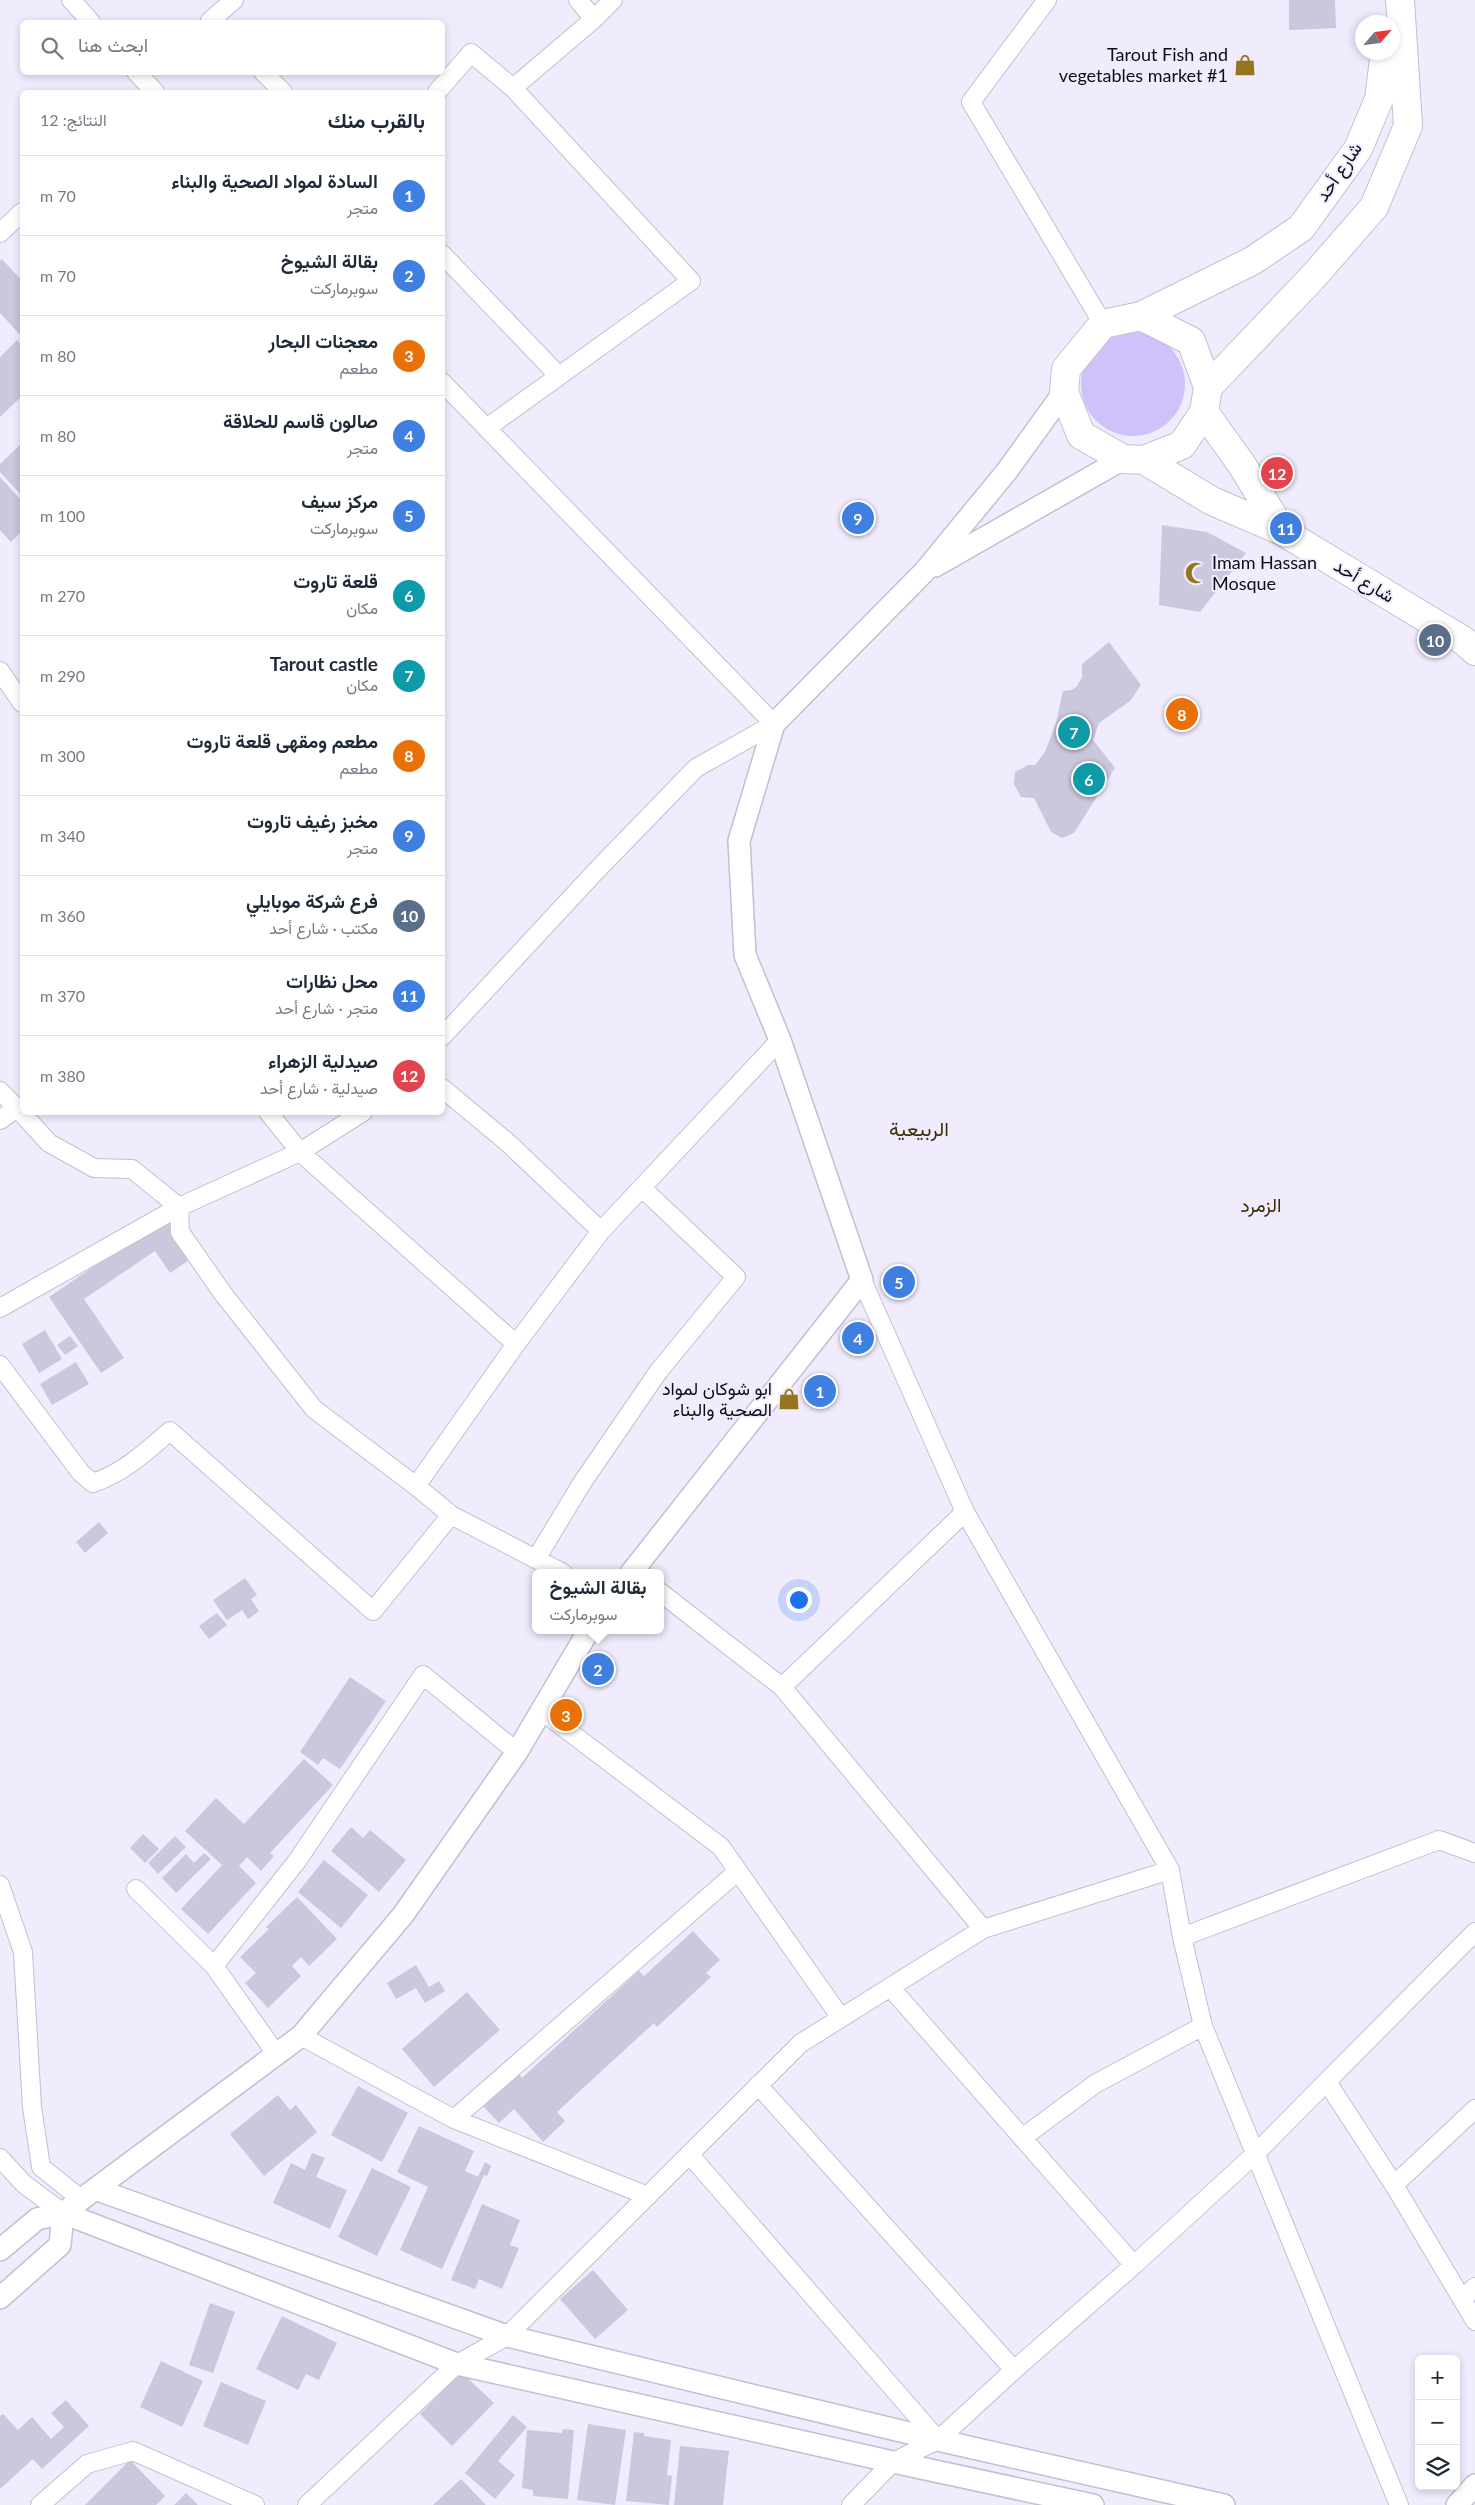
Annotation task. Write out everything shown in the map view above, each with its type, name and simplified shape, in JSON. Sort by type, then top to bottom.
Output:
[{"type":"main road","points":[[1391,15],[1393,0]]},
{"type":"main road","points":[[1134,459],[1182,444],[1206,400],[1374,207],[1408,126],[1400,0]]},
{"type":"main road","name":"شارع أحد","points":[[1384,60],[1379,99],[1358,149],[1301,228],[1252,260],[1141,316],[1102,324],[1066,368],[1064,392],[1081,435],[1134,459],[1212,501],[1282,531],[1464,641],[1475,651]]},
{"type":"main road","points":[[1141,316],[1191,341],[1206,400],[1282,531]]},
{"type":"street","points":[[71,0],[89,20]]},
{"type":"street","points":[[211,20],[234,0]]},
{"type":"street","points":[[578,0],[594,19]]},
{"type":"street","points":[[513,88],[594,19],[613,0]]},
{"type":"street","points":[[1047,0],[971,102],[1102,324]]},
{"type":"street","points":[[439,90],[471,53],[513,88],[691,281],[488,427]]},
{"type":"street","points":[[139,75],[151,90]]},
{"type":"street","points":[[266,75],[281,90]]},
{"type":"street","points":[[0,233],[20,214]]},
{"type":"street","points":[[445,257],[559,376]]},
{"type":"street","points":[[445,385],[488,427],[774,724]]},
{"type":"street","points":[[445,1034],[597,870],[696,768],[774,724],[924,572],[1007,471],[1064,392]]},
{"type":"street","points":[[924,572],[1134,459]]},
{"type":"street","points":[[0,672],[20,700]]},
{"type":"street","points":[[774,724],[738,841],[745,955],[780,1040],[862,1280],[965,1512],[1170,1870],[1182,1937],[1204,2026],[1399,2505]]},
{"type":"street","points":[[416,1486],[516,1344],[601,1232],[780,1040]]},
{"type":"street","points":[[445,1090],[506,1141],[601,1232]]},
{"type":"street","points":[[0,1091],[20,1111]]},
{"type":"street","points":[[0,1120],[17,1108]]},
{"type":"street","points":[[23,1115],[49,1143],[94,1168],[132,1169],[179,1207],[180,1232],[224,1295],[314,1409],[416,1486],[451,1515],[555,1569]]},
{"type":"street","points":[[270,1115],[300,1152],[516,1344]]},
{"type":"street","points":[[0,1308],[179,1207],[300,1152],[358,1115]]},
{"type":"street","points":[[536,1559],[582,1482],[658,1372],[736,1277],[642,1188]]},
{"type":"street","points":[[635,1569],[862,1280]]},
{"type":"street","points":[[0,1365],[80,1472],[93,1483],[107,1478],[130,1465],[170,1431],[373,1611],[451,1515]]},
{"type":"street","points":[[782,1687],[965,1512]]},
{"type":"street","points":[[664,1595],[782,1687],[983,1930]]},
{"type":"street","points":[[0,2250],[37,2219],[63,2213],[301,2036],[403,1915],[517,1752],[588,1634]]},
{"type":"street","points":[[214,1966],[297,1861],[422,1676],[517,1752]]},
{"type":"street","points":[[542,1711],[721,1847],[841,2018]]},
{"type":"street","points":[[1182,1937],[1440,1840],[1475,1853]]},
{"type":"street","points":[[307,2505],[457,2364],[507,2336],[801,2043],[983,1930],[1170,1870]]},
{"type":"street","points":[[454,2119],[738,1871]]},
{"type":"street","points":[[0,1885],[24,1952],[32,2107],[41,2167],[88,2194],[507,2336],[938,2440],[1224,2505]]},
{"type":"street","points":[[136,1889],[214,1966],[276,2055]]},
{"type":"street","points":[[851,2505],[892,2462],[938,2440],[1255,2154],[1475,1932]]},
{"type":"street","points":[[890,1988],[1134,2265]]},
{"type":"street","points":[[1022,2138],[1095,2084],[1204,2026]]},
{"type":"street","points":[[301,2036],[454,2119],[648,2196]]},
{"type":"street","points":[[1327,2082],[1394,2185],[1475,2321]]},
{"type":"street","points":[[758,2085],[1014,2370]]},
{"type":"street","points":[[1394,2185],[1475,2109]]},
{"type":"street","points":[[689,2154],[938,2440]]},
{"type":"street","points":[[0,2158],[24,2184],[63,2213],[457,2364],[892,2462],[1052,2501],[1093,2505]]},
{"type":"street","points":[[0,2298],[60,2245],[63,2213]]},
{"type":"street","points":[[1462,2299],[1475,2287]]},
{"type":"street","points":[[40,2505],[87,2464],[133,2451],[255,2505]]},
{"type":"street","points":[[1457,2505],[1475,2485]]},
{"type":"shaded area","points":[[1133,332],[1153,336],[1170,347],[1181,364],[1185,384],[1181,404],[1170,421],[1153,432],[1133,436],[1113,432],[1096,421],[1085,404],[1081,384],[1085,364],[1096,347],[1113,336]]},
{"type":"building","points":[[1289,0],[1335,0],[1336,28],[1289,30]]},
{"type":"building","points":[[2,259],[20,279],[20,335],[0,313],[0,261]]},
{"type":"building","points":[[17,340],[20,344],[20,398],[0,417],[0,357]]},
{"type":"building","points":[[20,445],[20,494],[0,472],[0,464]]},
{"type":"building","points":[[0,477],[20,499],[20,533],[11,542],[0,530]]},
{"type":"building","name":"Imam Hassan Mosque","points":[[1162,525],[1207,532],[1246,553],[1200,612],[1159,605]]},
{"type":"building","points":[[1109,642],[1141,685],[1130,701],[1099,723],[1093,740],[1115,768],[1074,833],[1062,838],[1051,832],[1034,798],[1021,797],[1014,784],[1015,772],[1028,765],[1035,765],[1045,752],[1056,723],[1063,691],[1072,690],[1077,686],[1082,677],[1082,664]]},
{"type":"building","points":[[165,1218],[192,1258],[170,1273],[155,1251],[84,1299],[124,1358],[101,1373],[49,1297]]},
{"type":"building","points":[[45,1330],[62,1359],[39,1373],[22,1344]]},
{"type":"building","points":[[70,1336],[78,1346],[65,1355],[57,1345]]},
{"type":"building","points":[[76,1362],[89,1384],[52,1405],[40,1384]]},
{"type":"building","points":[[99,1522],[108,1533],[85,1553],[76,1542]]},
{"type":"building","points":[[245,1578],[257,1595],[251,1599],[259,1611],[248,1619],[242,1610],[227,1620],[213,1600]]},
{"type":"building","points":[[217,1613],[227,1625],[209,1639],[199,1626]]},
{"type":"building","points":[[350,1677],[386,1701],[340,1769],[323,1758],[318,1765],[300,1752]]},
{"type":"building","points":[[304,1759],[333,1785],[270,1853],[274,1856],[261,1871],[247,1857],[239,1866],[256,1883],[208,1934],[181,1909],[222,1865],[185,1831],[216,1798],[244,1824]]},
{"type":"building","points":[[351,1827],[363,1838],[370,1830],[406,1860],[379,1892],[331,1851]]},
{"type":"building","points":[[143,1834],[159,1849],[145,1863],[130,1848]]},
{"type":"building","points":[[175,1836],[186,1847],[158,1874],[148,1863]]},
{"type":"building","points":[[204,1853],[211,1859],[176,1893],[162,1878],[186,1854],[194,1863]]},
{"type":"building","points":[[324,1860],[368,1895],[341,1928],[298,1892]]},
{"type":"building","points":[[297,1897],[337,1939],[309,1966],[301,1957],[292,1966],[301,1976],[268,2008],[245,1983],[256,1973],[240,1957],[269,1929],[266,1927]]},
{"type":"building","points":[[693,1931],[720,1960],[706,1973],[711,1977],[657,2027],[654,2023],[557,2112],[565,2121],[543,2142],[514,2109],[499,2123],[483,2106],[519,2074],[522,2078],[639,1971],[644,1976]]},
{"type":"building","points":[[416,1965],[429,1987],[439,1981],[445,1991],[425,2003],[416,1988],[396,1999],[387,1983]]},
{"type":"building","points":[[467,1992],[500,2030],[434,2087],[402,2049]]},
{"type":"building","points":[[358,2086],[408,2113],[382,2162],[331,2135]]},
{"type":"building","points":[[278,2095],[290,2110],[296,2105],[317,2132],[264,2176],[230,2134]]},
{"type":"building","points":[[419,2126],[474,2151],[465,2171],[478,2177],[485,2162],[491,2166],[487,2176],[484,2175],[442,2269],[400,2250],[428,2187],[397,2172]]},
{"type":"building","points":[[312,2153],[325,2158],[316,2177],[347,2190],[330,2229],[273,2203],[291,2163],[305,2170]]},
{"type":"building","points":[[372,2168],[411,2187],[377,2256],[338,2237]]},
{"type":"building","points":[[482,2204],[520,2220],[510,2245],[519,2248],[502,2289],[479,2279],[475,2289],[451,2280]]},
{"type":"building","points":[[593,2270],[628,2310],[595,2339],[560,2299]]},
{"type":"building","points":[[210,2303],[235,2312],[213,2373],[189,2365]]},
{"type":"building","points":[[282,2316],[337,2343],[319,2380],[306,2374],[298,2390],[256,2369]]},
{"type":"building","points":[[161,2361],[203,2381],[182,2427],[140,2407]]},
{"type":"building","points":[[461,2372],[494,2403],[452,2446],[420,2414]]},
{"type":"building","points":[[221,2382],[266,2401],[248,2445],[203,2426]]},
{"type":"building","points":[[66,2400],[89,2426],[42,2469],[33,2459],[0,2489],[0,2416],[3,2414],[18,2430],[32,2417],[51,2439],[64,2427],[51,2413]]},
{"type":"building","points":[[513,2415],[527,2427],[498,2461],[515,2475],[495,2499],[465,2473]]},
{"type":"building","points":[[588,2424],[626,2430],[615,2505],[577,2500]]},
{"type":"building","points":[[563,2429],[574,2430],[568,2499],[533,2496],[533,2490],[522,2488],[527,2430],[562,2433]]},
{"type":"building","points":[[634,2432],[644,2433],[644,2436],[671,2440],[667,2475],[672,2476],[669,2505],[626,2501]]},
{"type":"building","points":[[680,2446],[729,2451],[723,2505],[674,2505]]},
{"type":"building","points":[[130,2460],[165,2496],[156,2505],[85,2505]]},
{"type":"building","points":[[461,2479],[486,2505],[433,2505]]},
{"type":"building","points":[[186,2493],[198,2505],[174,2505]]},
{"type":"place","name":"Tarout Fish and vegetables market #1","points":[[1245,65]]},
{"type":"place","name":"صيدلية الزهراء","points":[[1277,473]]},
{"type":"place","name":"مخبز رغيف تاروت","points":[[858,518]]},
{"type":"place","name":"محل نظارات","points":[[1286,528]]},
{"type":"place","name":"Imam Hassan Mosque","points":[[1196,573]]},
{"type":"place","name":"فرع شركة موبايلي","points":[[1435,640]]},
{"type":"place","name":"مطعم ومقهى قلعة تاروت","points":[[1182,714]]},
{"type":"place","name":"Tarout castle","points":[[1074,732]]},
{"type":"place","name":"قلعة تاروت","points":[[1089,779]]},
{"type":"place","name":"مركز سيف","points":[[899,1282]]},
{"type":"place","name":"صالون قاسم للحلاقة","points":[[858,1338]]},
{"type":"place","name":"السادة لمواد الصحية والبناء","points":[[820,1391]]},
{"type":"place","name":"ابو شوكان لمواد الصحية والبناء","points":[[789,1399]]},
{"type":"place","name":"بقالة الشيوخ","points":[[598,1669]]},
{"type":"place","name":"معجنات البحار","points":[[566,1715]]},
{"type":"district","name":"الربيعية","points":[[919,1129]]},
{"type":"district","name":"الزمرد","points":[[1261,1205]]}]
